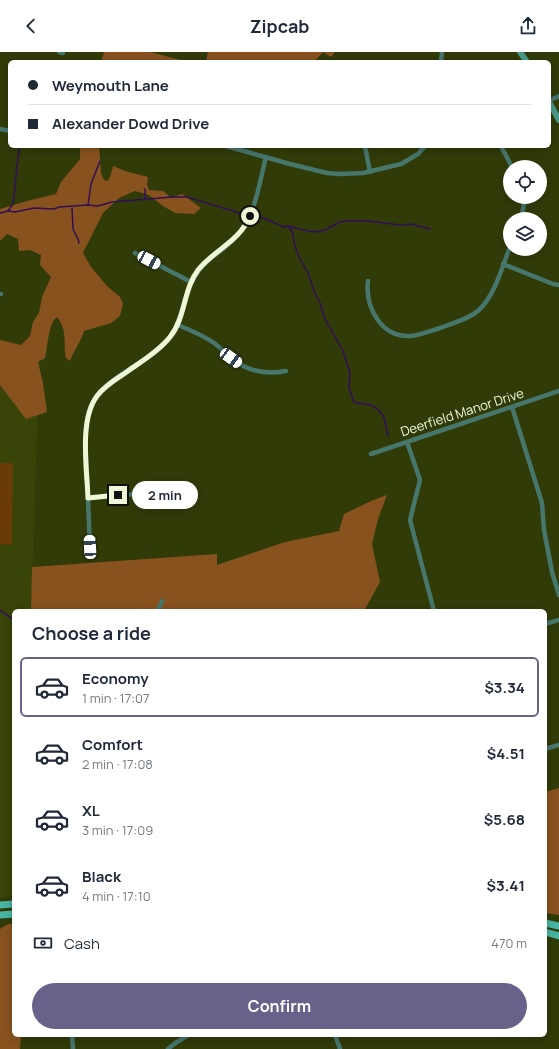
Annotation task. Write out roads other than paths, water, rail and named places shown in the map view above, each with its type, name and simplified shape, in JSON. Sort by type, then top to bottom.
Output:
[{"type":"main road","points":[[0,905],[12,904]]},
{"type":"main road","points":[[0,915],[12,914]]},
{"type":"main road","points":[[547,923],[559,926]]},
{"type":"main road","points":[[547,933],[559,936]]},
{"type":"street","points":[[551,106],[559,120]]},
{"type":"street","points":[[233,148],[327,173],[350,174],[370,172],[392,167],[406,162],[418,154],[423,148]]},
{"type":"street","points":[[365,148],[370,172]]},
{"type":"street","points":[[502,148],[508,160]]},
{"type":"street","points":[[90,547],[86,449],[88,417],[95,398],[108,385],[162,347],[172,336],[178,325],[186,294],[191,282],[202,266],[236,237],[248,220],[266,157]]},
{"type":"street","points":[[135,252],[191,282]]},
{"type":"street","points":[[368,281],[368,297],[379,322],[394,333],[404,336],[412,336],[460,321],[476,313],[489,298],[506,256]]},
{"type":"street","points":[[503,264],[547,282],[559,285]]},
{"type":"street","points":[[178,325],[211,341],[231,358],[246,367],[274,374],[286,371]]},
{"type":"street","name":"Deerfield Manor Drive","points":[[371,454],[559,391]]},
{"type":"street","points":[[512,407],[542,503],[545,537],[552,572],[559,595]]},
{"type":"street","points":[[407,442],[420,480],[410,520],[433,609]]},
{"type":"street","points":[[88,498],[147,493]]},
{"type":"street","points":[[159,609],[162,601]]},
{"type":"street","points":[[547,623],[559,620]]},
{"type":"street","points":[[547,748],[559,745]]},
{"type":"street","points":[[72,1037],[73,1049]]},
{"type":"street","points":[[168,1049],[183,1037]]},
{"type":"street","points":[[335,1037],[340,1049]]},
{"type":"waterway","points":[[8,211],[13,204],[19,149]]},
{"type":"waterway","points":[[88,205],[91,184],[100,161]]},
{"type":"waterway","points":[[145,189],[145,199]]},
{"type":"waterway","points":[[0,213],[34,208],[54,209],[59,207],[88,205],[98,206],[112,202],[187,197],[246,215]]},
{"type":"waterway","points":[[72,208],[73,229],[79,243]]},
{"type":"waterway","points":[[254,216],[263,218],[284,227],[288,226],[315,232],[325,230],[340,222],[347,221],[369,221],[400,225],[411,224],[430,229]]},
{"type":"waterway","points":[[288,226],[293,233],[294,243],[298,255],[309,275],[325,319],[343,351],[350,373],[349,388],[354,402],[370,405],[379,411],[384,418],[388,436]]},
{"type":"waterway","points":[[0,610],[12,618]]}]
